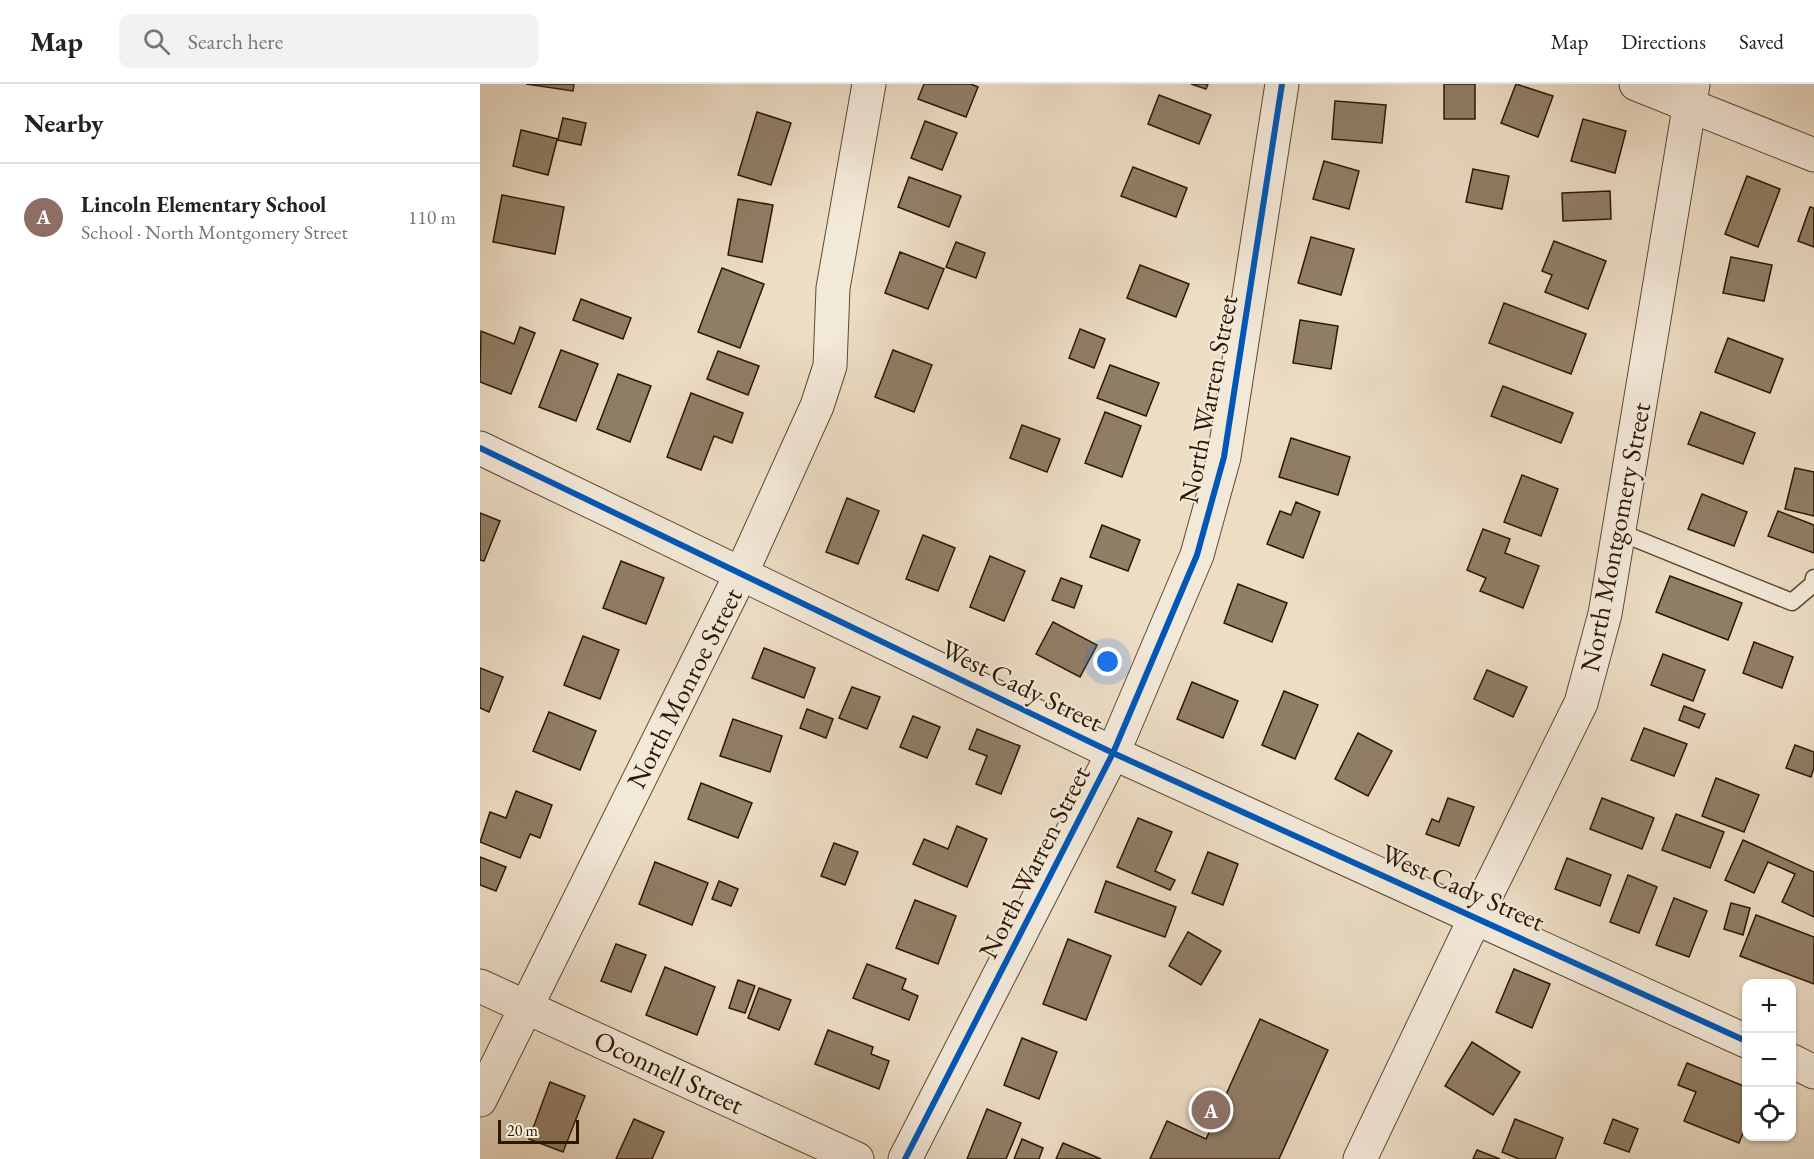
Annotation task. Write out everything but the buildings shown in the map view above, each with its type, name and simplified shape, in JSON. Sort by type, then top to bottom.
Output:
[{"type":"street","name":"North Monroe Street","points":[[480,1100],[525,1005],[741,574],[817,406],[830,366],[833,288],[869,84]]},
{"type":"street","name":"North Warren Street","points":[[905,1159],[1113,753],[1197,555],[1224,457],[1282,84]]},
{"type":"street","points":[[1636,84],[1692,95],[1814,155]]},
{"type":"street","name":"North Montgomery Street","points":[[1360,1159],[1476,915],[1581,703],[1605,614],[1692,95]]},
{"type":"street","name":"West Cady Street","points":[[480,448],[1113,753],[1476,915],[1742,1039]]},
{"type":"street","name":"Oconnell Street","points":[[480,986],[857,1159]]},
{"type":"street","points":[[1796,1063],[1814,1072]]},
{"type":"lane","points":[[1619,532],[1792,602],[1813,584],[1814,578]]},
{"type":"cycle path","points":[[905,1159],[1113,753],[1197,555],[1224,457],[1282,84]]},
{"type":"cycle path","points":[[480,448],[1113,753],[1742,1039]]},
{"type":"place","name":"Lincoln Elementary School","points":[[1211,1110]]}]
